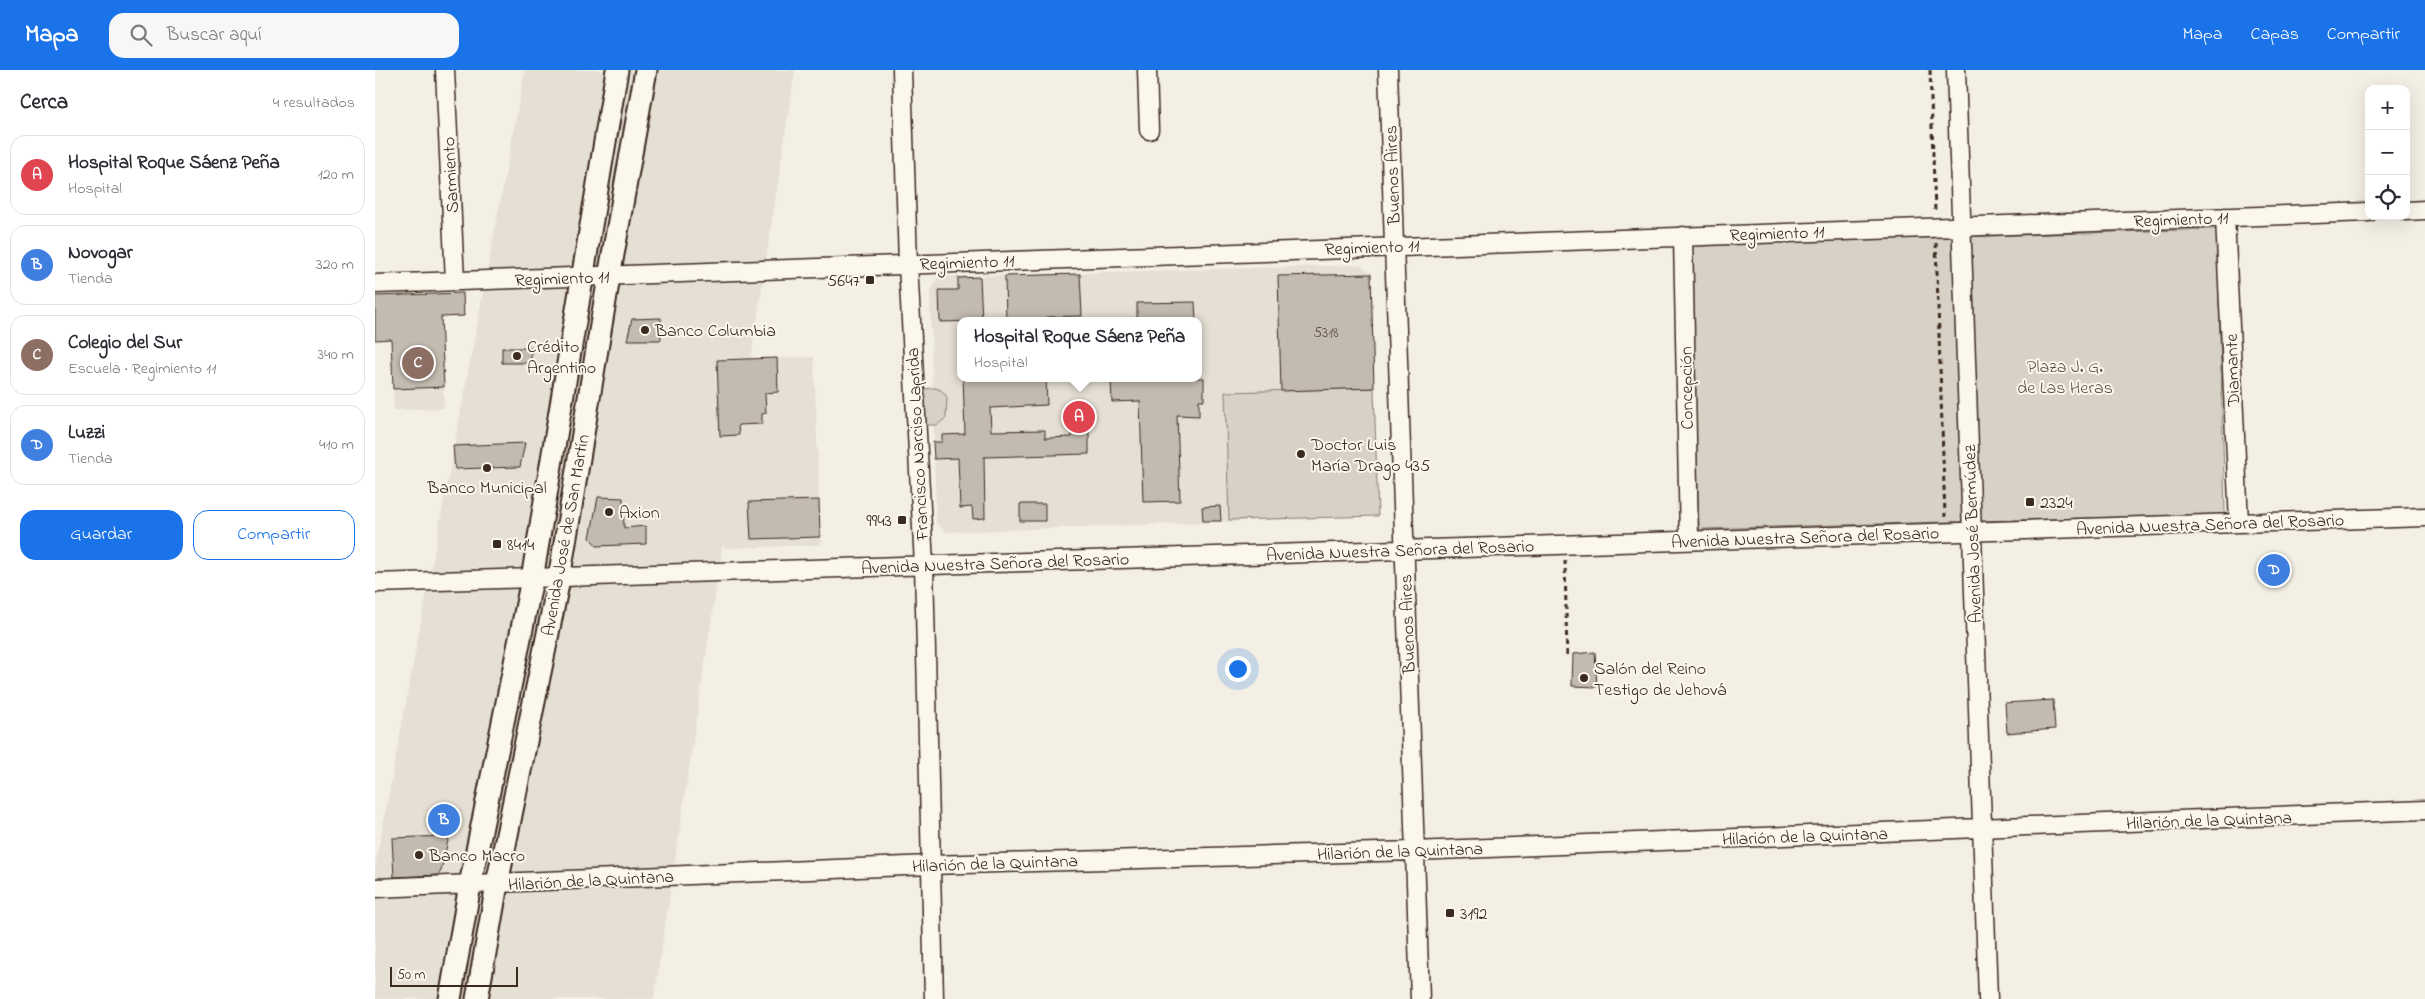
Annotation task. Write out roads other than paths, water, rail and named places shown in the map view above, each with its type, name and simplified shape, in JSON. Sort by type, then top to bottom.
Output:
[{"type":"main road","name":"Avenida José de San Martín","points":[[450,999],[470,885],[532,580],[617,70]]},
{"type":"main road","name":"Avenida José de San Martín","points":[[477,999],[497,884],[559,579],[609,277],[646,70]]},
{"type":"street","name":"Sarmiento","points":[[445,70],[455,281]]},
{"type":"street","name":"Francisco Narciso Laprida","points":[[902,70],[908,264],[924,565],[934,999]]},
{"type":"street","points":[[1147,70],[1149,130]]},
{"type":"street","name":"Buenos Aires","points":[[1388,70],[1419,999]]},
{"type":"street","name":"Avenida José Bermúdez","points":[[1956,70],[1973,532],[1987,999]]},
{"type":"street","points":[[2410,211],[2425,210]]},
{"type":"street","name":"Regimiento 11","points":[[375,284],[2365,212]]},
{"type":"street","name":"Diamante","points":[[2225,217],[2239,523]]},
{"type":"street","name":"Concepción","points":[[1683,236],[1689,540]]},
{"type":"street","name":"Avenida Nuestra Señora del Rosario","points":[[375,583],[532,580],[924,565],[2425,517]]},
{"type":"street","name":"Hilarión de la Quintana","points":[[375,888],[931,864],[1414,851],[2425,810]]},
{"type":"place","name":"5647","points":[[870,280]]},
{"type":"place","name":"Banco Columbia","points":[[645,330]]},
{"type":"place","name":"Crédito Argentino","points":[[517,356]]},
{"type":"place","name":"Colegio del Sur","points":[[418,363]]},
{"type":"place","name":"Hospital Roque Sáenz Peña","points":[[1079,417]]},
{"type":"place","name":"Doctor Luis María Drago 435","points":[[1301,454]]},
{"type":"place","name":"Banco Municipal","points":[[487,468]]},
{"type":"place","name":"2324","points":[[2030,502]]},
{"type":"place","name":"Axion","points":[[609,512]]},
{"type":"place","name":"9943","points":[[902,520]]},
{"type":"place","name":"8414","points":[[497,544]]},
{"type":"place","name":"Luzzi","points":[[2274,570]]},
{"type":"place","name":"Salón del Reino Testigo de Jehová","points":[[1584,678]]},
{"type":"place","name":"Novogar","points":[[444,820]]},
{"type":"place","name":"Banco Macro","points":[[419,855]]},
{"type":"place","name":"3192","points":[[1450,913]]},
{"type":"park label","name":"Plaza J. G. de Las Heras","points":[[2065,376]]}]
